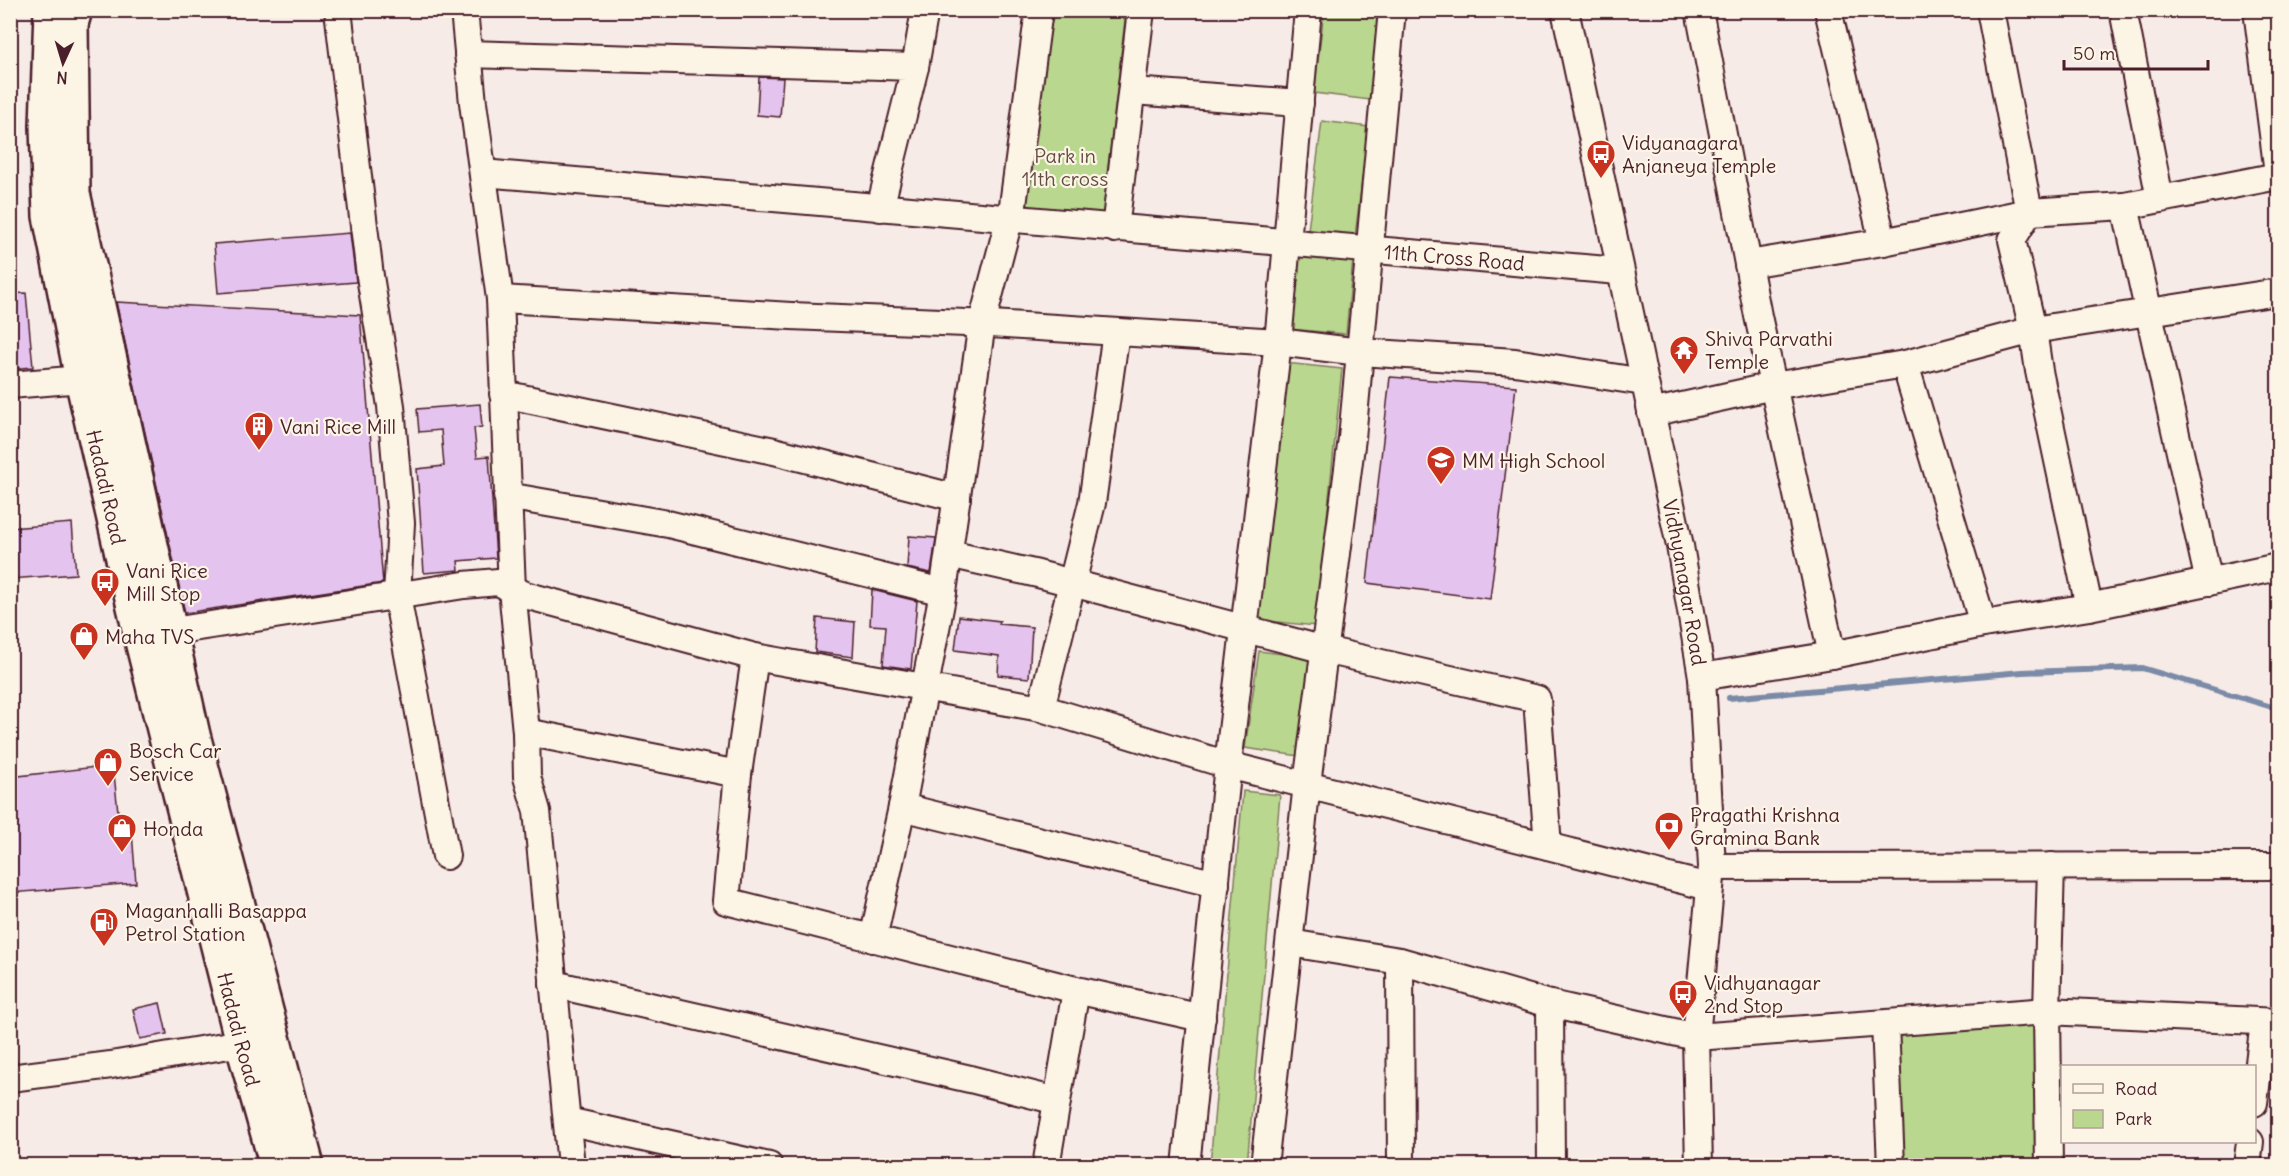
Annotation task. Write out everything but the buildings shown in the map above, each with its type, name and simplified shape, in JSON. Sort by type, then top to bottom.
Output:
[{"type":"main road","name":"Hadadi Road","points":[[51,10],[47,126],[50,216],[82,379],[155,633],[257,1040],[277,1166]]},
{"type":"main road","points":[[75,10],[71,24],[73,193],[155,633]]},
{"type":"main road","points":[[257,1040],[307,1166]]},
{"type":"street","points":[[338,10],[370,276],[391,406],[401,523],[397,596],[446,856]]},
{"type":"street","points":[[464,10],[500,299],[512,589],[526,732],[527,777],[537,811],[571,1166]]},
{"type":"street","points":[[880,208],[915,67],[925,10]]},
{"type":"street","points":[[873,939],[902,807],[943,592],[982,323],[1013,205],[1039,10]]},
{"type":"street","points":[[1115,229],[1141,10]]},
{"type":"street","points":[[1186,1166],[1228,765],[1278,342],[1308,10]]},
{"type":"street","points":[[1264,1166],[1307,784],[1352,438],[1392,10]]},
{"type":"street","points":[[1698,10],[1773,386],[1832,655]]},
{"type":"street","points":[[1828,10],[1883,242]]},
{"type":"street","points":[[1990,10],[2029,212],[2012,240],[2033,330],[2039,371],[2089,607]]},
{"type":"street","points":[[2123,10],[2160,199]]},
{"type":"street","points":[[1748,264],[1883,242],[2029,212],[2125,206],[2278,174],[2257,10]]},
{"type":"street","points":[[2263,10],[2278,12]]},
{"type":"street","name":"Vidhyanagar Road","points":[[1567,11],[1619,271],[1680,546],[1702,677],[1710,877],[1696,1037],[1698,1166]]},
{"type":"street","points":[[468,54],[915,67]]},
{"type":"street","points":[[1132,91],[1300,103]]},
{"type":"street","name":"11th Cross Road","points":[[483,173],[1619,271]]},
{"type":"street","points":[[2125,206],[2209,582]]},
{"type":"street","points":[[1651,413],[1773,386],[1905,364],[2033,330],[2278,292]]},
{"type":"street","points":[[500,299],[803,316],[982,323],[1278,342],[1360,352],[1515,362],[1644,382]]},
{"type":"street","points":[[1041,708],[1092,503],[1116,332]]},
{"type":"street","points":[[1905,364],[1983,624]]},
{"type":"street","points":[[10,385],[82,379]]},
{"type":"street","points":[[503,394],[774,451],[957,498]]},
{"type":"street","points":[[507,496],[668,524],[943,592]]},
{"type":"street","points":[[949,554],[1073,583],[1325,650],[1537,699],[1548,846]]},
{"type":"street","points":[[1702,677],[1832,655],[1983,624],[2089,607],[2278,567]]},
{"type":"street","points":[[155,633],[464,585],[498,582],[525,595],[755,657],[1041,708],[1228,765],[1548,846],[1710,877],[2051,866],[2277,862]]},
{"type":"street","points":[[755,657],[738,774],[726,901],[1076,990],[1202,1018]]},
{"type":"street","points":[[526,732],[738,774]]},
{"type":"street","points":[[902,807],[1216,884]]},
{"type":"street","points":[[2049,1166],[2047,1011],[2051,866]]},
{"type":"street","points":[[1290,943],[1401,961],[1550,1004],[1696,1037],[2047,1011],[2271,1022],[2256,1093]]},
{"type":"street","points":[[1401,961],[1401,1166]]},
{"type":"street","points":[[553,984],[1057,1101]]},
{"type":"street","points":[[1047,1166],[1076,990]]},
{"type":"street","points":[[1550,1004],[1551,1166]]},
{"type":"street","points":[[1885,1024],[1891,1166]]},
{"type":"street","points":[[10,1078],[111,1065],[257,1040]]},
{"type":"street","points":[[567,1121],[769,1166]]},
{"type":"street","points":[[2247,1166],[2250,1143]]},
{"type":"green space","name":"Park in 11th cross","points":[[1054,11],[1126,11],[1103,213],[1013,205]]},
{"type":"green space","points":[[1324,11],[1380,11],[1370,100],[1314,93]]},
{"type":"green space","points":[[1322,121],[1369,127],[1355,236],[1308,230]]},
{"type":"green space","points":[[1295,254],[1353,259],[1346,334],[1289,329]]},
{"type":"green space","points":[[1285,363],[1342,369],[1316,626],[1259,620]]},
{"type":"green space","points":[[1259,651],[1313,658],[1299,756],[1245,748]]},
{"type":"green space","points":[[1243,791],[1280,795],[1247,1165],[1210,1165]]},
{"type":"green space","points":[[2036,1022],[2040,1165],[1900,1165],[1893,1031]]},
{"type":"waterway","points":[[1729,698],[2022,672],[2142,668],[2272,707],[2278,714]]},
{"type":"place","name":"Vidyanagara Anjaneya Temple","points":[[1601,180]]},
{"type":"place","name":"Shiva Parvathi Temple","points":[[1684,376]]},
{"type":"place","name":"Vani Rice Mill","points":[[259,452]]},
{"type":"place","name":"MM High School","points":[[1441,486]]},
{"type":"place","name":"Vani Rice Mill Stop","points":[[105,608]]},
{"type":"place","name":"Maha TVS","points":[[84,662]]},
{"type":"place","name":"Bosch Car Service","points":[[108,788]]},
{"type":"place","name":"Pragathi Krishna Gramina Bank","points":[[1669,852]]},
{"type":"place","name":"Honda","points":[[122,854]]},
{"type":"place","name":"Maganhalli Basappa Petrol Station","points":[[104,948]]},
{"type":"place","name":"Vidhyanagar 2nd Stop","points":[[1683,1020]]}]
